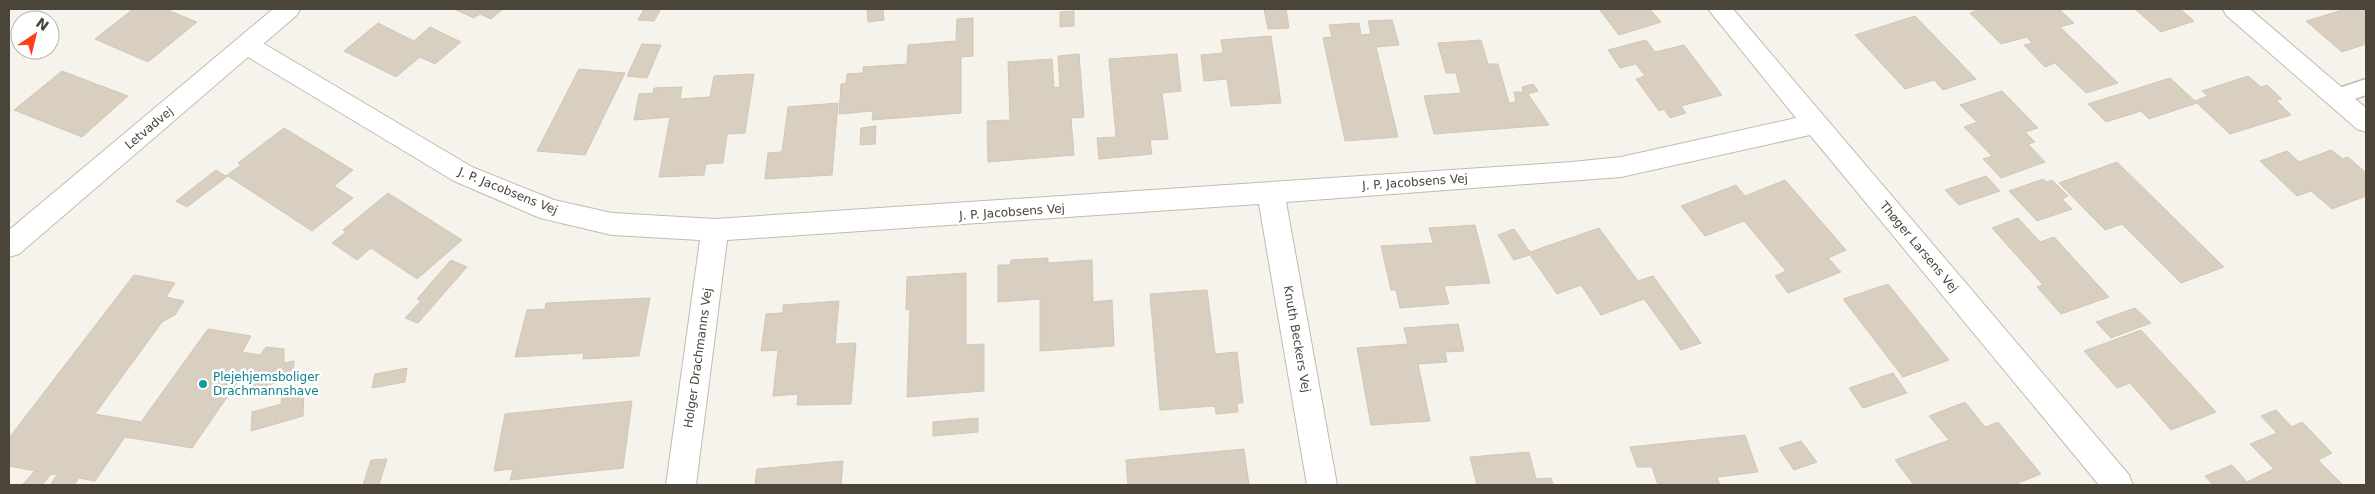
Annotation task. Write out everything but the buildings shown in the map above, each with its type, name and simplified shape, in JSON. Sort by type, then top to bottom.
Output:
[{"type":"street","name":"Letvadvej","points":[[9,246],[288,9]]},
{"type":"street","name":"Thøger Larsens Vej","points":[[1720,9],[2118,485]]},
{"type":"street","points":[[2235,9],[2366,122]]},
{"type":"street","name":"J. P. Jacobsens Vej","points":[[247,45],[463,174],[550,210],[612,224],[715,230],[1271,193],[1622,167],[1815,124]]},
{"type":"street","name":"Knuth Beckers Vej","points":[[1271,193],[1322,485]]},
{"type":"street","name":"Holger Drachmanns Vej","points":[[681,485],[715,230]]},
{"type":"lane","points":[[2337,97],[2366,88]]},
{"type":"place","name":"Plejehjemsboliger Drachmannshave","points":[[203,384]]}]
